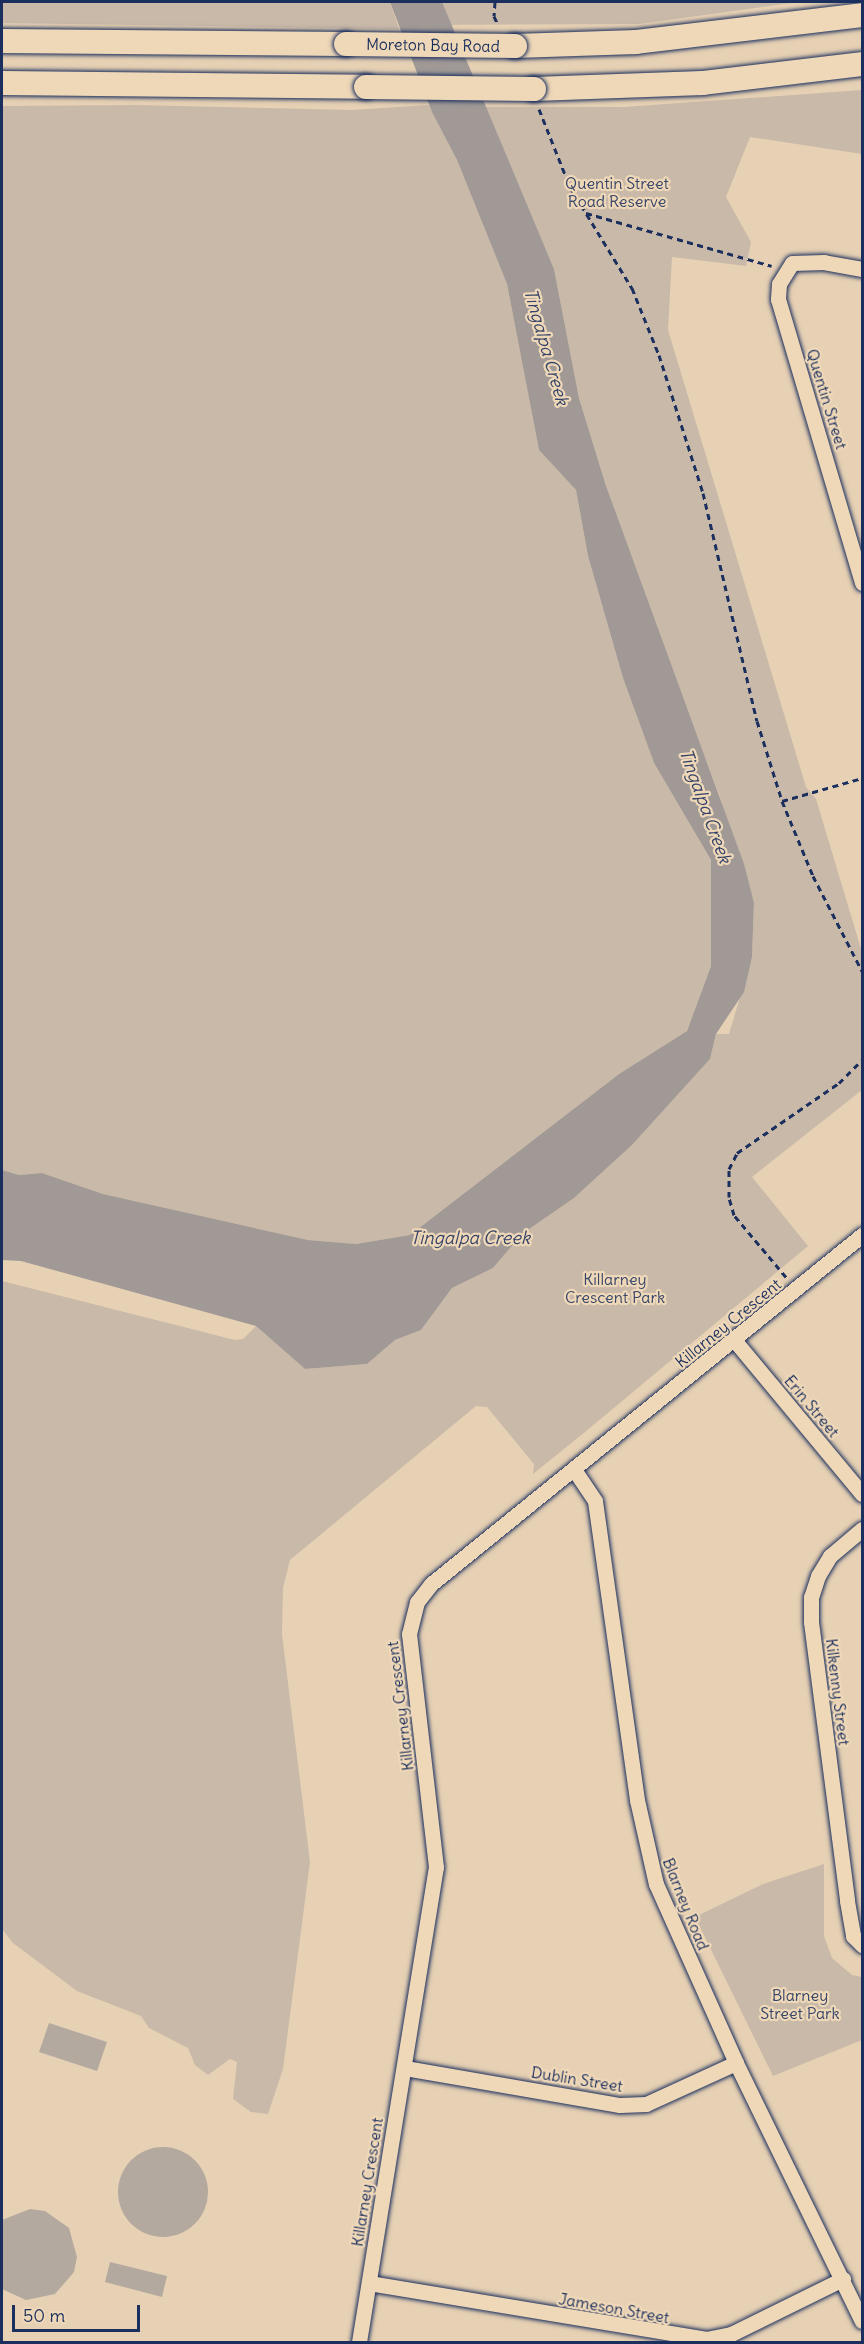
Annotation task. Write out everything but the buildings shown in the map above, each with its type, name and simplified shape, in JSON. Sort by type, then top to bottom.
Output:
[{"type":"highway","name":"Moreton Bay Road","points":[[2,41],[515,46],[636,42],[862,15]]},
{"type":"highway","points":[[2,83],[366,87],[534,94],[703,83],[862,64]]},
{"type":"street","points":[[789,267],[824,262],[862,268]]},
{"type":"street","name":"Quentin Street","points":[[789,267],[778,299],[862,583]]},
{"type":"street","name":"Killarney Crescent","points":[[358,2343],[405,2068],[436,1868],[411,1656],[411,1617],[431,1584],[575,1471],[862,1235]]},
{"type":"street","name":"Erin Street","points":[[735,1341],[862,1494]]},
{"type":"street","name":"Blarney Road","points":[[575,1471],[594,1501],[645,1848],[656,1884],[736,2063],[862,2321]]},
{"type":"street","name":"Kilkenny Street","points":[[862,1529],[830,1556],[818,1576],[811,1597],[811,1622],[847,1900],[853,1936],[862,1945]]},
{"type":"street","name":"Dublin Street","points":[[405,2068],[620,2105],[646,2104],[736,2063]]},
{"type":"street","name":"Jameson Street","points":[[369,2283],[706,2340],[731,2334],[843,2279]]},
{"type":"path","points":[[493,2],[499,26]]},
{"type":"path","points":[[534,94],[584,212],[632,288],[660,355],[703,493],[758,721],[782,801],[813,876],[862,971]]},
{"type":"path","points":[[584,212],[789,267]]},
{"type":"path","points":[[782,801],[862,778]]},
{"type":"path","points":[[796,1291],[734,1215],[729,1197],[729,1169],[737,1153],[839,1083],[862,1060]]},
{"type":"green space","points":[[2,2],[390,2],[399,29],[2,23]]},
{"type":"green space","points":[[418,2],[798,2],[639,24],[428,25]]},
{"type":"green space","points":[[862,90],[862,154],[750,137],[726,197],[751,242],[746,266],[672,257],[668,330],[806,787],[816,799],[862,952],[862,1090],[752,1177],[808,1246],[585,1432],[533,1474],[534,1464],[487,1407],[476,1406],[290,1560],[283,1588],[282,1634],[310,1862],[283,2069],[268,2114],[251,2112],[233,2099],[237,2062],[230,2059],[208,2075],[195,2065],[188,2048],[149,2028],[141,2016],[77,1991],[13,1943],[2,1929],[2,1281],[235,1340],[243,1339],[256,1326],[305,1369],[367,1364],[395,1340],[421,1330],[452,1288],[493,1268],[522,1234],[574,1198],[632,1145],[710,1059],[716,1034],[729,1034],[752,957],[754,903],[719,794],[630,560],[606,486],[579,398],[554,269],[485,107],[624,107]]},
{"type":"green space","points":[[137,105],[352,110],[429,105],[457,160],[507,284],[539,450],[576,490],[588,556],[623,678],[654,763],[711,860],[711,966],[687,1031],[619,1074],[410,1235],[356,1244],[308,1240],[103,1194],[42,1173],[19,1175],[2,1170],[2,106]]},
{"type":"green space","name":"Blarney Street Park","points":[[824,1864],[824,1936],[832,1958],[852,1975],[862,1977],[862,2040],[773,2076],[695,1917],[763,1884]]},
{"type":"water","name":"Tingalpa Creek","points":[[390,2],[442,2],[554,269],[579,398],[606,486],[744,864],[754,903],[752,957],[744,992],[716,1034],[710,1059],[632,1145],[574,1198],[522,1234],[493,1268],[452,1288],[421,1330],[395,1340],[367,1364],[305,1369],[256,1326],[21,1261],[2,1260],[2,1170],[19,1175],[42,1173],[103,1194],[308,1240],[356,1244],[410,1235],[619,1074],[687,1031],[711,966],[711,860],[654,763],[623,678],[588,556],[576,490],[539,450],[507,284],[457,160],[432,112]]},
{"type":"park label","name":"Quentin Street Road Reserve","points":[[617,192]]},
{"type":"park label","name":"Killarney Crescent Park","points":[[615,1288]]}]
